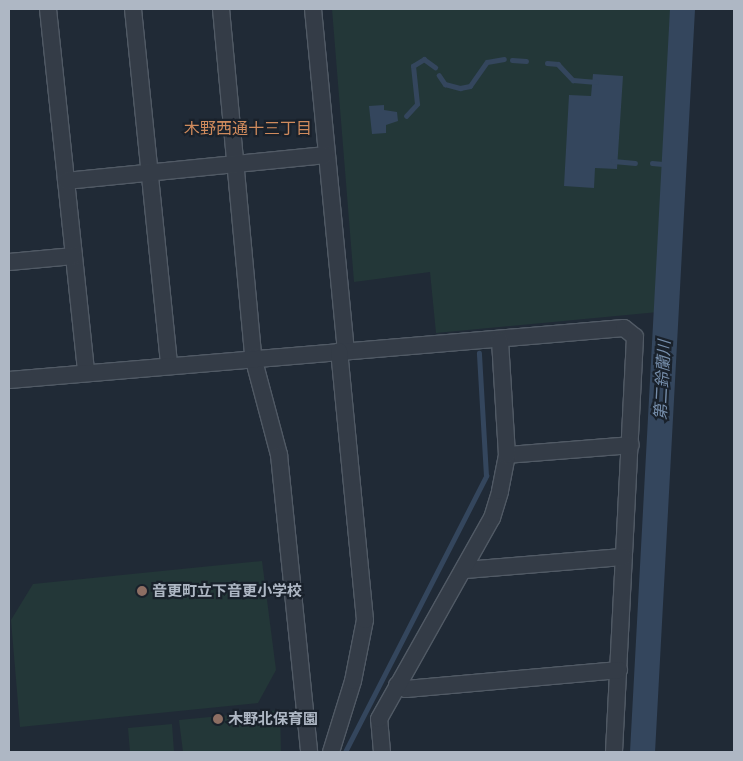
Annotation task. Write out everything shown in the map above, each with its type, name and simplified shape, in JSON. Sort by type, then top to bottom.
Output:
[{"type":"street","points":[[48,9],[86,373]]},
{"type":"street","points":[[133,9],[148,174],[169,366]]},
{"type":"street","points":[[221,9],[253,357],[279,455],[309,752]]},
{"type":"street","points":[[313,9],[365,620],[353,681],[331,752]]},
{"type":"street","points":[[66,181],[326,155]]},
{"type":"street","points":[[9,262],[74,256]]},
{"type":"street","points":[[9,380],[253,357],[500,340],[624,328],[636,337],[614,752]]},
{"type":"street","points":[[382,752],[378,719],[492,518],[507,455],[500,340]]},
{"type":"street","points":[[507,455],[631,445]]},
{"type":"street","points":[[464,570],[623,557]]},
{"type":"street","points":[[397,685],[406,689],[619,670]]},
{"type":"green space","points":[[332,9],[674,9],[658,312],[436,333],[430,272],[354,282]]},
{"type":"green space","points":[[262,561],[276,670],[258,703],[20,727],[11,620],[33,584]]},
{"type":"green space","points":[[280,710],[281,752],[183,752],[179,720]]},
{"type":"green space","points":[[172,724],[174,752],[130,752],[128,728]]},
{"type":"water","points":[[593,74],[623,76],[617,169],[595,168],[594,188],[564,186],[569,95],[591,96]]},
{"type":"water","points":[[384,105],[384,110],[397,112],[398,121],[386,125],[386,133],[372,134],[369,106]]},
{"type":"waterway","name":"第二鈴蘭川","points":[[642,752],[682,9]]},
{"type":"waterway","points":[[406,116],[417,104],[413,66],[424,59],[435,67]]},
{"type":"waterway","points":[[439,75],[445,84],[460,88],[470,86],[487,62],[504,59]]},
{"type":"waterway","points":[[512,60],[526,61]]},
{"type":"waterway","points":[[547,63],[558,64],[573,80],[596,82]]},
{"type":"waterway","points":[[613,161],[635,163]]},
{"type":"waterway","points":[[652,163],[674,165]]},
{"type":"waterway","points":[[345,752],[486,476],[479,353]]},
{"type":"place","name":"音更町立下音更小学校","points":[[142,591]]},
{"type":"place","name":"木野北保育園","points":[[218,719]]},
{"type":"district","name":"木野西通十三丁目","points":[[248,128]]}]
